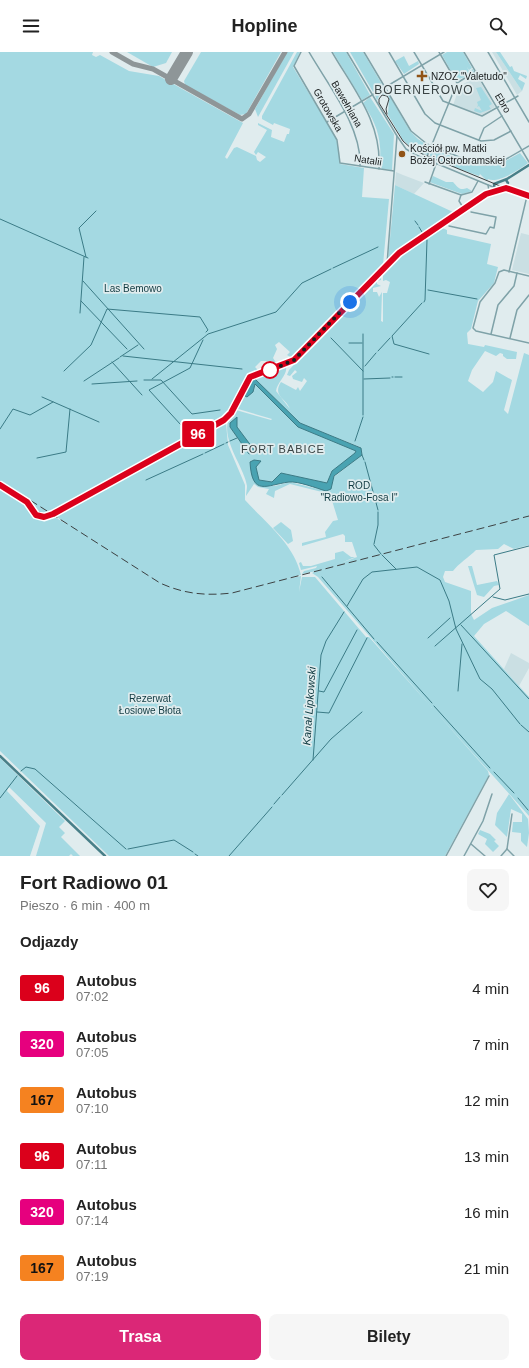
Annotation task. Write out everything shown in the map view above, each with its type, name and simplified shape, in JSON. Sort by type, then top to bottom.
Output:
[{"type":"main road","points":[[492,187],[498,191],[517,173],[529,165]]},
{"type":"main road","points":[[0,485],[27,502],[36,515],[44,517],[53,514],[227,418],[234,408],[250,377],[294,360],[399,253],[488,192],[502,180],[507,183]]},
{"type":"main road","points":[[0,756],[105,856]]},
{"type":"street","name":"Grotowska","points":[[301,52],[294,67],[339,145],[341,163]]},
{"type":"street","name":"Bawełniana","points":[[309,52],[344,111],[358,140],[360,166]]},
{"type":"street","points":[[332,52],[374,126],[380,148],[379,169]]},
{"type":"street","points":[[347,52],[401,143],[412,153],[426,160],[492,187],[488,192]]},
{"type":"street","points":[[364,52],[410,131],[422,142],[474,163],[484,165],[501,162],[529,146]]},
{"type":"street","points":[[389,52],[432,122],[479,140],[492,141],[511,131]]},
{"type":"street","points":[[414,52],[441,98],[448,104],[482,116],[518,96]]},
{"type":"street","points":[[327,122],[444,52]]},
{"type":"street","name":"Ebro","points":[[464,52],[529,162]]},
{"type":"street","points":[[488,52],[529,122]]},
{"type":"street","points":[[440,53],[457,83]]},
{"type":"street","points":[[426,160],[457,83],[476,71]]},
{"type":"street","points":[[479,140],[484,128],[502,116]]},
{"type":"street","points":[[387,264],[397,136]]},
{"type":"street","points":[[396,147],[401,143]]},
{"type":"street","name":"Natalii","points":[[341,163],[394,171]]},
{"type":"street","points":[[429,184],[436,164]]},
{"type":"street","points":[[424,182],[461,195],[472,192],[478,181]]},
{"type":"street","points":[[507,183],[516,191],[528,196],[510,272]]},
{"type":"street","points":[[461,195],[459,201],[464,208]]},
{"type":"street","points":[[449,226],[486,234],[490,227],[494,228],[496,217],[471,212]]},
{"type":"street","points":[[529,276],[502,270],[498,274],[495,283],[479,304],[474,328],[476,331],[529,343]]},
{"type":"street","points":[[491,334],[498,305],[514,286],[517,273]]},
{"type":"street","points":[[510,338],[517,310],[529,295]]},
{"type":"street","points":[[446,856],[489,776]]},
{"type":"street","points":[[464,856],[484,821],[492,794]]},
{"type":"street","points":[[501,856],[507,849],[512,814]]},
{"type":"street","points":[[471,844],[485,856]]},
{"type":"street","points":[[507,849],[514,856]]},
{"type":"shaded area","points":[[492,52],[496,52],[522,91],[517,95]]},
{"type":"shaded area","points":[[477,76],[495,107],[482,115],[453,105],[460,86]]},
{"type":"shaded area","points":[[396,172],[424,183],[414,194],[395,185]]},
{"type":"shaded area","points":[[521,233],[529,235],[529,274],[512,270]]},
{"type":"shaded area","points":[[255,379],[300,423],[361,448],[362,455],[334,476],[331,489],[326,491],[293,482],[262,486],[257,484],[254,480],[251,473],[250,462],[254,460],[261,461],[256,467],[259,480],[272,482],[281,473],[327,483],[332,471],[356,451],[298,427],[255,384],[253,392],[247,397],[245,396],[249,384]]},
{"type":"shaded area","points":[[256,388],[273,401],[275,415],[246,410]]},
{"type":"shaded area","points":[[237,417],[237,427],[255,451],[249,454],[230,427],[230,423]]},
{"type":"shaded area","points":[[511,653],[529,663],[529,668],[519,686],[504,669]]},
{"type":"green space","name":"Las Bemowo","points":[[0,52],[93,52],[92,55],[96,57],[100,55],[129,71],[159,76],[243,123],[225,157],[227,159],[234,148],[237,147],[256,156],[257,160],[260,162],[266,157],[258,152],[256,155],[254,152],[267,130],[258,125],[258,123],[272,130],[271,137],[284,142],[287,134],[289,134],[290,129],[274,123],[273,125],[262,119],[262,116],[297,52],[300,52],[293,67],[336,138],[340,164],[364,168],[362,197],[389,199],[383,265],[297,357],[294,359],[287,355],[290,352],[279,342],[275,345],[277,349],[273,358],[277,364],[272,361],[261,361],[255,367],[260,372],[249,376],[229,414],[216,424],[193,436],[190,436],[190,438],[44,516],[35,513],[26,500],[0,484]]},
{"type":"green space","points":[[127,52],[172,52],[166,63],[153,67]]},
{"type":"green space","points":[[201,52],[281,52],[246,114],[240,115],[185,85],[184,81]]},
{"type":"green space","points":[[287,52],[294,52],[258,117],[255,109]]},
{"type":"green space","points":[[333,52],[346,52],[370,95],[362,100]]},
{"type":"green space","points":[[350,52],[363,52],[383,86],[373,92]]},
{"type":"green space","points":[[447,52],[463,52],[472,68],[469,70],[467,67],[469,71],[473,69],[474,72],[466,74],[466,76],[464,73],[465,77],[456,80],[442,55]]},
{"type":"green space","points":[[496,52],[500,52],[510,67],[512,66],[514,71],[527,76],[526,79],[520,75],[518,79],[525,83],[522,91]]},
{"type":"green space","points":[[404,56],[409,66],[418,61],[419,64],[404,74],[395,61]]},
{"type":"green space","points":[[481,87],[492,104],[489,106],[491,109],[480,113],[474,111],[475,108],[482,111],[479,106],[477,107],[477,102],[481,100],[476,88]]},
{"type":"green space","points":[[386,90],[410,131],[418,139],[430,147],[427,157],[413,149],[403,140],[388,115],[389,97],[382,94],[379,96],[377,101],[375,95]]},
{"type":"green space","points":[[370,97],[394,134],[392,170],[382,169],[381,166],[377,129],[363,103]]},
{"type":"green space","points":[[432,149],[470,163],[484,166],[500,164],[520,153],[528,163],[508,176],[497,180],[488,179],[487,181],[480,174],[479,176],[429,158]]},
{"type":"green space","points":[[433,176],[446,182],[453,182],[460,189],[467,188],[472,191],[462,194],[432,183],[430,182]]},
{"type":"green space","points":[[395,185],[453,212],[388,260]]},
{"type":"green space","points":[[440,227],[447,230],[447,234],[491,244],[487,264],[498,267],[494,283],[478,301],[471,329],[467,333],[468,344],[484,347],[485,345],[517,352],[516,359],[507,359],[503,356],[503,354],[500,353],[496,356],[485,351],[472,370],[468,381],[483,392],[493,382],[496,371],[512,380],[504,410],[508,414],[524,353],[529,355],[529,545],[514,549],[504,544],[498,549],[476,550],[453,571],[445,571],[443,577],[445,582],[471,591],[471,614],[474,620],[492,608],[529,595],[529,626],[506,611],[484,624],[474,636],[529,697],[529,816],[435,711],[488,771],[489,775],[445,856],[109,856],[0,751],[0,486],[25,502],[39,517],[47,518],[53,516],[68,525],[54,515],[220,424],[226,423],[228,445],[245,485],[245,500],[278,534],[292,553],[297,564],[301,575],[287,579],[301,576],[299,592],[302,577],[315,577],[366,637],[369,637],[432,708],[318,577],[312,573],[316,571],[302,574],[304,571],[316,568],[317,566],[301,570],[299,563],[301,562],[303,566],[311,566],[335,559],[335,553],[343,551],[351,557],[355,557],[341,563],[357,557],[352,542],[345,542],[345,536],[343,534],[302,546],[302,543],[326,537],[325,532],[333,521],[338,520],[330,494],[290,484],[275,491],[274,498],[266,494],[269,489],[258,487],[254,484],[246,496],[247,486],[245,477],[231,447],[227,427],[229,418],[236,410],[271,420],[272,419],[235,408],[244,389],[253,378],[265,372],[286,366],[284,375],[276,391],[290,409],[278,391],[281,382],[296,390],[298,387],[300,391],[307,381],[304,378],[302,382],[293,379],[292,376],[297,372],[295,370],[290,376],[287,375],[289,370],[381,273],[381,280],[377,281],[377,284],[381,286],[373,288],[373,292],[377,292],[379,297],[382,292],[381,321],[383,322],[383,293],[387,293],[390,282],[386,280],[383,281],[383,272],[400,255]],"holes":[[[255,379],[300,423],[360,447],[362,455],[334,477],[330,489],[326,491],[290,482],[275,486],[259,486],[254,460],[259,464],[256,467],[258,480],[272,482],[281,473],[327,483],[332,471],[356,453],[356,451],[298,427],[255,384],[253,392],[245,396],[249,383]],[[237,420],[235,423],[237,427],[255,451],[249,454],[230,427],[230,423]]]},
{"type":"green space","points":[[281,522],[291,530],[293,541],[288,544],[273,528]]},
{"type":"green space","points":[[468,566],[472,566],[477,585],[497,581],[499,585],[494,586],[484,597],[477,595]]},
{"type":"green space","points":[[0,758],[65,821],[59,827],[65,833],[61,837],[80,856],[73,856],[71,854],[69,856],[36,856],[46,823],[9,787],[7,791],[40,826],[30,856],[0,856]]},
{"type":"green space","points":[[509,794],[528,819],[529,833],[527,847],[521,841],[521,833],[512,832],[513,822],[522,822],[522,814],[511,809],[507,837],[495,825],[497,813]]},
{"type":"green space","points":[[480,830],[490,834],[496,840],[494,841],[499,846],[493,852],[485,844],[487,839],[478,834]]},
{"type":"waterway","points":[[86,257],[79,228],[96,211]]},
{"type":"waterway","points":[[0,219],[88,258]]},
{"type":"waterway","points":[[415,221],[418,225]]},
{"type":"waterway","points":[[419,227],[422,232]]},
{"type":"waterway","points":[[424,302],[427,240],[425,237]]},
{"type":"waterway","points":[[333,268],[378,247]]},
{"type":"waterway","points":[[80,313],[84,257]]},
{"type":"waterway","points":[[152,379],[208,334],[276,312],[302,283],[331,269]]},
{"type":"waterway","points":[[83,281],[144,349]]},
{"type":"waterway","points":[[428,290],[477,299]]},
{"type":"waterway","points":[[81,301],[127,349]]},
{"type":"waterway","points":[[422,303],[392,336],[394,344],[429,354]]},
{"type":"waterway","points":[[64,371],[91,345],[107,309],[200,317],[208,330],[206,332]]},
{"type":"waterway","points":[[363,334],[363,415]]},
{"type":"waterway","points":[[331,338],[363,371]]},
{"type":"waterway","points":[[378,351],[390,338]]},
{"type":"waterway","points":[[181,425],[149,390],[190,368],[203,340]]},
{"type":"waterway","points":[[349,343],[362,343]]},
{"type":"waterway","points":[[120,357],[138,345]]},
{"type":"waterway","points":[[365,366],[376,353]]},
{"type":"waterway","points":[[123,356],[242,369]]},
{"type":"waterway","points":[[84,381],[119,358]]},
{"type":"waterway","points":[[112,362],[142,395]]},
{"type":"waterway","points":[[395,377],[402,377]]},
{"type":"waterway","points":[[364,379],[390,378]]},
{"type":"waterway","points":[[144,380],[161,380],[192,414],[220,410]]},
{"type":"waterway","points":[[92,384],[137,381]]},
{"type":"waterway","points":[[42,397],[99,422]]},
{"type":"waterway","points":[[0,429],[13,409],[30,415],[53,402]]},
{"type":"waterway","points":[[37,458],[66,452],[70,409]]},
{"type":"waterway","points":[[355,441],[363,417]]},
{"type":"waterway","points":[[230,441],[237,438]]},
{"type":"waterway","points":[[205,453],[224,444]]},
{"type":"waterway","points":[[146,480],[203,454]]},
{"type":"waterway","points":[[362,455],[364,460]]},
{"type":"waterway","points":[[365,462],[378,510]]},
{"type":"waterway","points":[[374,544],[378,525],[378,512]]},
{"type":"waterway","points":[[374,545],[381,554]]},
{"type":"waterway","name":"Kanał Lipkowski","points":[[435,646],[500,589],[494,555],[529,546]]},
{"type":"waterway","points":[[382,555],[396,569]]},
{"type":"waterway","name":"Kanał Lipkowski","points":[[347,606],[363,579],[372,572],[417,567],[440,580],[449,601],[456,629],[480,679],[492,689],[520,724]]},
{"type":"waterway","name":"Kanał Lipkowski","points":[[322,577],[374,639]]},
{"type":"waterway","points":[[493,597],[505,600],[529,594]]},
{"type":"waterway","name":"Kanał Lipkowski","points":[[313,760],[321,655],[326,641],[344,612]]},
{"type":"waterway","points":[[428,638],[450,618]]},
{"type":"waterway","points":[[461,625],[529,699]]},
{"type":"waterway","points":[[319,691],[324,692],[357,630]]},
{"type":"waterway","points":[[317,712],[329,713],[367,638]]},
{"type":"waterway","points":[[377,642],[432,703]]},
{"type":"waterway","points":[[458,691],[462,644]]},
{"type":"waterway","points":[[434,706],[490,768]]},
{"type":"waterway","points":[[282,795],[331,739],[362,712]]},
{"type":"waterway","points":[[521,725],[529,732]]},
{"type":"waterway","name":"Kanał Lipkowski","points":[[21,771],[26,767],[35,769],[126,849]]},
{"type":"waterway","points":[[494,772],[514,793]]},
{"type":"waterway","name":"Kanał Lipkowski","points":[[0,798],[17,776]]},
{"type":"waterway","name":"Kanał Lipkowski","points":[[274,804],[280,797]]},
{"type":"waterway","points":[[518,798],[528,810]]},
{"type":"waterway","name":"Kanał Lipkowski","points":[[229,856],[272,807]]},
{"type":"waterway","name":"Kanał Lipkowski","points":[[128,849],[174,840],[193,852]]},
{"type":"taxiway","points":[[112,52],[133,64],[153,69],[242,119],[249,114],[285,52]]},
{"type":"runway","points":[[171,79],[187,52]]},
{"type":"tram line","points":[[387,114],[386,109],[389,99],[387,96],[382,95],[379,99],[379,103],[403,141],[413,150],[529,198]]},
{"type":"railway","points":[[0,481],[160,583],[178,590],[204,594],[232,593],[529,516]]},
{"type":"bus line","name":"96","points":[[0,485],[27,502],[36,515],[40,517],[50,516],[227,418],[234,408],[246,382],[250,377],[286,365],[294,360],[399,253],[486,194],[493,190],[498,191],[506,188],[529,196]]},
{"type":"place","name":"NZOZ \"Valetudo\"","points":[[422,76]]},
{"type":"place","name":"Kościół pw. Matki Bożej Ostrobramskiej","points":[[402,154]]},
{"type":"district","name":"BOERNEROWO","points":[[424,90]]},
{"type":"district","name":"FORT BABICE","points":[[283,449]]},
{"type":"route","points":[[270,370],[269,371],[286,365],[299,356],[350,302]]},
{"type":"park label","name":"ROD \"Radiowo-Fosa I\"","points":[[359,490]]},
{"type":"park label","name":"Rezerwat Łosiowe Błota","points":[[150,704]]}]
